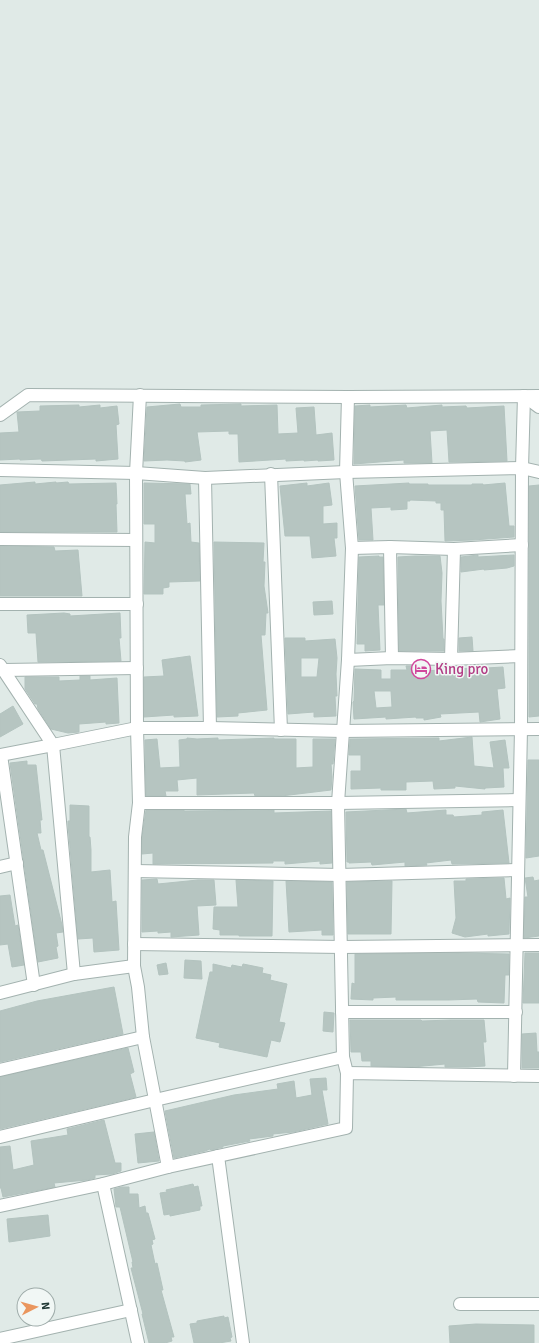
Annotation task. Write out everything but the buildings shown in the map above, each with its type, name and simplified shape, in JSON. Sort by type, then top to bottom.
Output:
[{"type":"street","points":[[0,415],[28,395],[348,397],[539,396]]},
{"type":"street","points":[[140,395],[136,473],[137,728],[139,803],[135,837],[134,966],[138,987],[142,1037],[168,1167]]},
{"type":"street","points":[[524,396],[539,407]]},
{"type":"street","points":[[514,1076],[521,729],[522,468],[524,396]]},
{"type":"street","points":[[0,1206],[346,1128],[347,1073],[343,1057],[338,803],[348,660],[352,548],[346,472],[348,397]]},
{"type":"street","points":[[0,470],[136,473],[205,478],[271,474],[522,468],[539,472]]},
{"type":"street","points":[[271,474],[280,730]]},
{"type":"street","points":[[205,478],[210,728]]},
{"type":"street","points":[[0,539],[136,540]]},
{"type":"street","points":[[352,548],[390,547],[454,549],[522,545]]},
{"type":"street","points":[[390,547],[392,658]]},
{"type":"street","points":[[451,659],[454,549]]},
{"type":"street","points":[[0,604],[137,604]]},
{"type":"street","points":[[348,660],[392,658],[451,659],[521,656]]},
{"type":"street","points":[[2,668],[137,668]]},
{"type":"street","points":[[2,668],[53,745],[74,974]]},
{"type":"street","points":[[34,985],[0,755],[137,728],[342,731],[539,729]]},
{"type":"street","points":[[139,803],[338,803],[519,800]]},
{"type":"street","points":[[0,867],[17,863]]},
{"type":"street","points":[[134,871],[340,875],[517,870]]},
{"type":"street","points":[[134,944],[342,947],[539,945]]},
{"type":"street","points":[[0,993],[74,974],[134,966]]},
{"type":"street","points":[[342,1012],[516,1012]]},
{"type":"street","points":[[0,1070],[142,1037]]},
{"type":"street","points":[[0,1135],[343,1057]]},
{"type":"street","points":[[347,1073],[539,1076]]},
{"type":"street","points":[[218,1156],[243,1343]]},
{"type":"street","points":[[103,1184],[138,1343]]},
{"type":"street","points":[[460,1304],[539,1304]]},
{"type":"street","points":[[0,1339],[34,1338],[131,1310]]},
{"type":"place","name":"King pro","points":[[421,669]]}]
